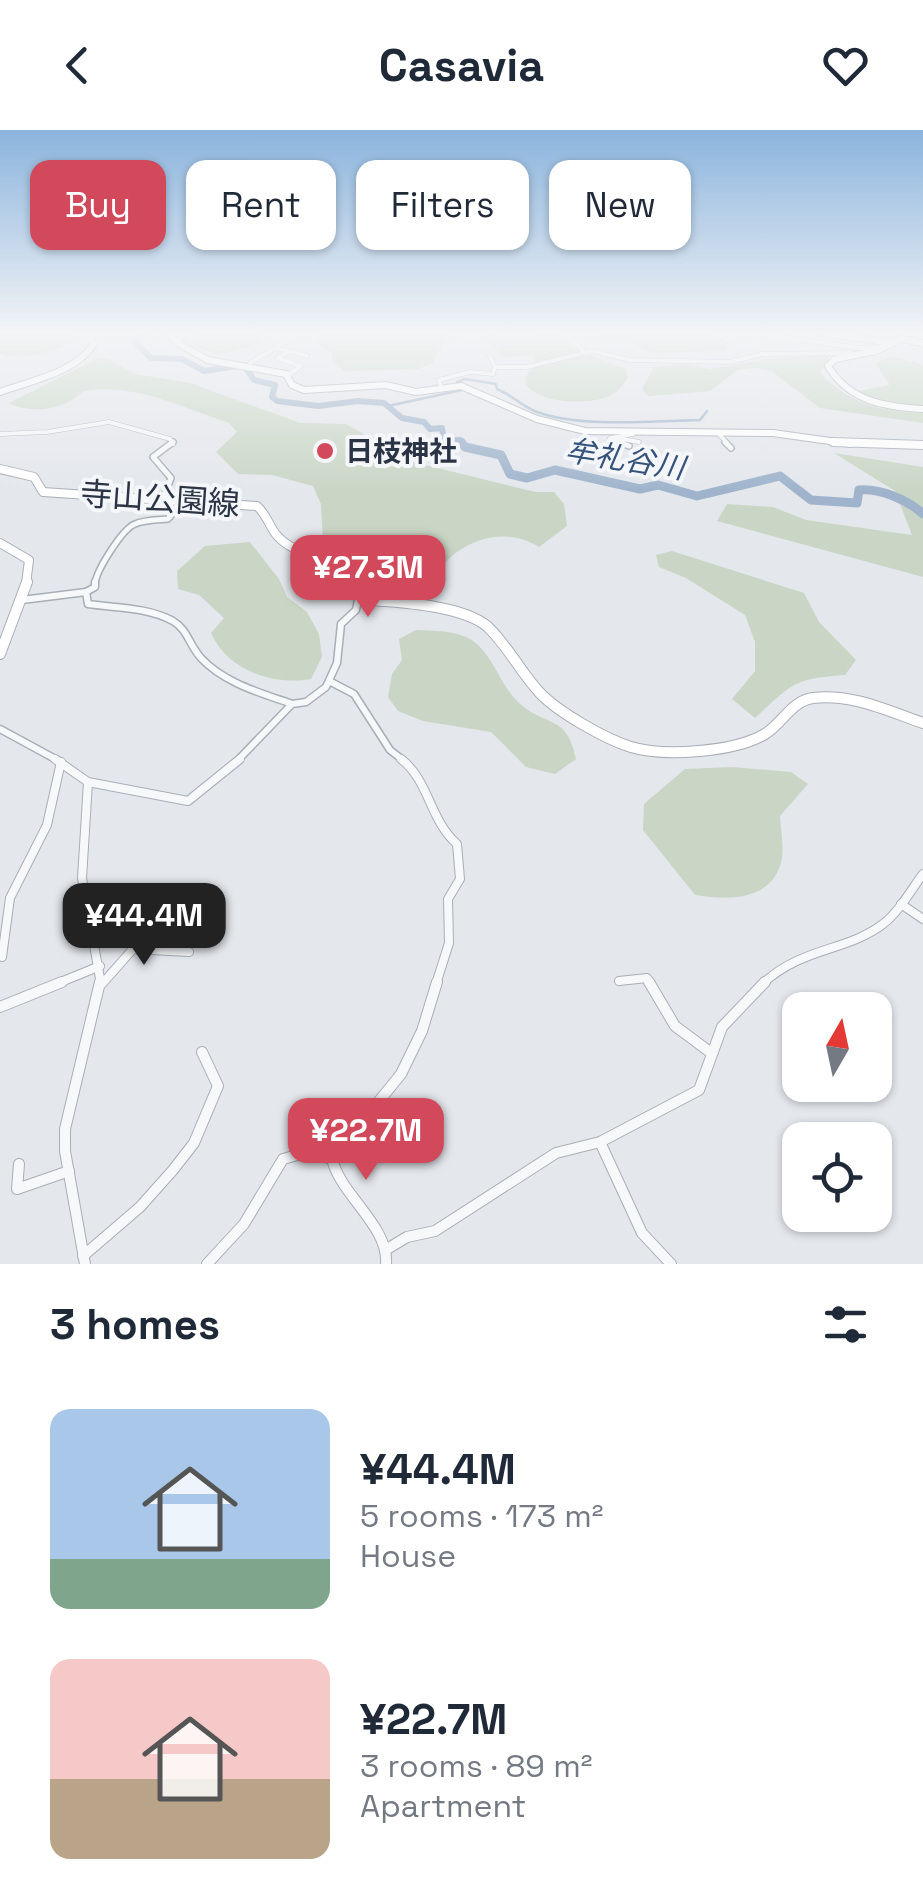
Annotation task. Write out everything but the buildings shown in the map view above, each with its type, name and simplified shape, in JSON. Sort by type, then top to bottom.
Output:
[{"type":"street","points":[[294,385],[310,390],[386,385],[416,392],[470,387],[537,420],[639,442]]},
{"type":"street","points":[[840,385],[881,404],[923,409]]},
{"type":"street","points":[[0,434],[48,432],[110,422],[170,438],[176,443],[153,457],[171,478],[162,502]]},
{"type":"street","points":[[611,436],[638,432],[782,434],[856,445],[923,445]]},
{"type":"street","points":[[716,435],[731,448]]},
{"type":"street","points":[[611,436],[629,446]]},
{"type":"street","name":"寺山公園線","points":[[0,468],[34,477],[42,492],[257,506],[266,514],[277,536],[316,558],[359,562],[366,596],[378,603],[428,604],[486,625],[542,696],[603,735],[634,748],[688,752],[738,745],[766,734],[800,702],[814,698],[857,700],[923,723]]},
{"type":"street","points":[[22,600],[86,592],[95,586],[96,574],[134,524],[168,519],[181,504]]},
{"type":"street","points":[[0,542],[31,563],[22,600],[0,654]]},
{"type":"street","points":[[86,592],[88,604],[112,608],[134,605],[176,623],[220,675],[292,704],[302,704],[331,682],[343,648],[341,624],[356,610],[361,584]]},
{"type":"street","points":[[331,682],[354,694],[390,750],[413,768],[444,833],[457,844],[460,879],[448,899],[448,943],[422,1031],[401,1074],[332,1159]]},
{"type":"street","points":[[0,729],[88,782],[188,800],[227,772],[292,704]]},
{"type":"street","points":[[2,957],[13,891],[50,816],[60,762]]},
{"type":"street","points":[[84,1260],[65,1129],[101,985],[82,878],[88,782]]},
{"type":"street","points":[[388,1250],[406,1237],[434,1231],[458,1218],[556,1153],[600,1142],[699,1090],[710,1052],[726,1020],[782,966],[868,933],[886,922],[923,874]]},
{"type":"street","points":[[901,904],[923,919]]},
{"type":"street","points":[[168,950],[177,925],[195,924]]},
{"type":"street","points":[[101,985],[133,949],[189,952]]},
{"type":"street","points":[[0,1007],[100,966]]},
{"type":"street","points":[[619,981],[648,978],[675,1026],[710,1052]]},
{"type":"street","points":[[84,1260],[140,1208],[194,1142],[218,1086],[202,1052]]},
{"type":"street","points":[[600,1142],[642,1233],[671,1264]]},
{"type":"street","points":[[206,1264],[244,1224],[283,1159],[293,1154],[321,1152],[332,1159],[336,1175],[388,1250],[386,1264]]},
{"type":"street","points":[[19,1164],[17,1190],[69,1171]]},
{"type":"green space","points":[[45,385],[195,385],[300,423],[346,424],[413,462],[535,492],[554,492],[564,504],[567,526],[539,547],[519,538],[487,538],[457,552],[431,575],[395,578],[372,559],[323,544],[321,504],[313,486],[272,475],[238,474],[216,452],[237,432],[229,423],[161,399],[108,389],[87,391],[47,408],[23,408],[9,403]]},
{"type":"green space","points":[[526,385],[622,385],[602,399],[579,402],[543,396]]},
{"type":"green space","points":[[644,385],[718,385],[710,391],[648,396],[642,389]]},
{"type":"green space","points":[[789,385],[832,385],[854,399],[879,408],[923,413],[923,423],[820,408]]},
{"type":"green space","points":[[890,385],[923,385],[923,406],[883,403],[853,392]]},
{"type":"green space","points":[[834,453],[923,467],[923,577],[717,521],[727,504],[773,507],[806,520],[912,535],[895,491]]},
{"type":"green space","points":[[250,542],[279,579],[287,597],[307,612],[319,634],[322,657],[311,679],[282,680],[240,666],[218,646],[211,633],[224,618],[199,595],[178,589],[177,571],[205,546]]},
{"type":"green space","points":[[672,551],[804,593],[819,622],[856,660],[845,675],[794,685],[755,718],[732,699],[755,671],[755,642],[745,615],[686,578],[659,567],[656,555]]},
{"type":"green space","points":[[416,630],[457,634],[478,645],[518,702],[561,727],[576,759],[555,774],[526,767],[491,732],[423,721],[398,711],[388,697],[392,674],[402,660],[399,639]]},
{"type":"green space","points":[[732,767],[791,772],[808,784],[780,816],[780,866],[766,886],[732,898],[695,895],[643,830],[644,804],[685,769]]},
{"type":"waterway","name":"牟礼谷川","points":[[275,385],[272,397],[277,401],[318,406],[358,401],[384,403],[402,418],[424,422],[430,429],[442,428],[444,441],[460,440],[463,444]]},
{"type":"waterway","points":[[496,385],[532,410],[574,420],[700,420],[707,411]]},
{"type":"waterway","points":[[388,406],[462,390]]},
{"type":"waterway","name":"牟礼谷川","points":[[461,442],[465,447],[501,455],[510,474],[527,478],[555,470],[640,489],[658,485],[697,496],[780,476],[811,500],[857,503],[859,490],[876,491],[902,500],[923,514]]},
{"type":"place","name":"日枝神社","points":[[325,451]]}]
